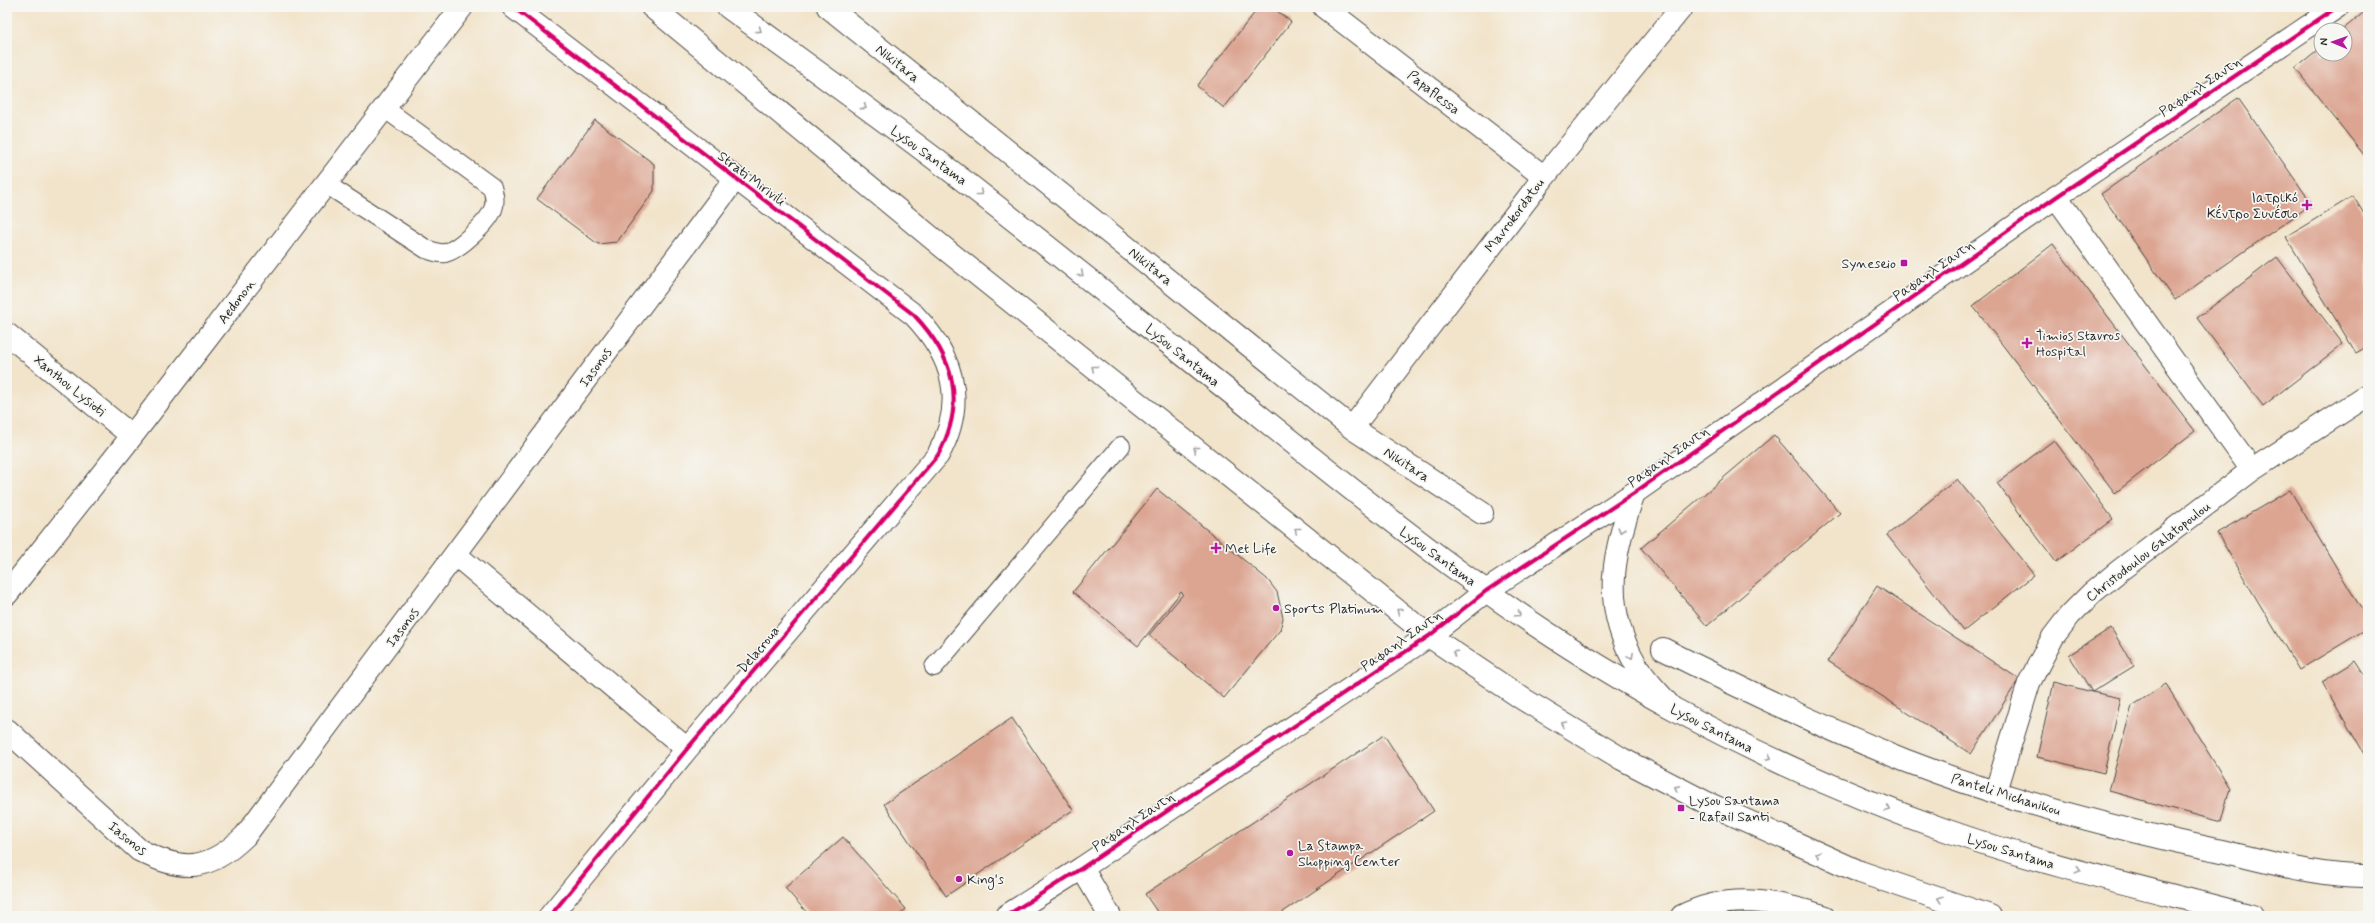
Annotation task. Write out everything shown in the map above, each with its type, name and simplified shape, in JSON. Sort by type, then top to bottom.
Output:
[{"type":"street","name":"Aedonon","points":[[7,594],[132,436],[462,7]]},
{"type":"street","name":"Strati Mirivili","points":[[513,7],[914,315],[938,344],[948,364],[952,385]]},
{"type":"street","points":[[652,7],[944,248],[1429,636],[1536,707],[1622,759],[1705,802],[1860,872],[1990,916]]},
{"type":"street","name":"Lysou Santama","points":[[728,7],[980,193],[1401,529],[1548,634],[1672,708],[1812,778],[1950,832],[2030,857],[2252,916]]},
{"type":"street","name":"Nikitara","points":[[828,7],[1352,428],[1482,513]]},
{"type":"street","name":"Papaflessa","points":[[1324,7],[1544,177]]},
{"type":"street","name":"Mavrokordatou","points":[[1352,428],[1544,177],[1682,7]]},
{"type":"street","name":"Ραφαηλ Σαντη","points":[[1006,916],[1082,868],[1429,636],[1486,591],[1634,493],[2056,197],[2337,7]]},
{"type":"street","name":"Iasonos","points":[[7,730],[139,850],[174,865],[191,865],[207,862],[222,856],[245,836],[735,179]]},
{"type":"street","points":[[2056,197],[2252,470]]},
{"type":"street","name":"Xanthou Lysioti","points":[[7,334],[132,436]]},
{"type":"street","name":"Delacroua","points":[[550,916],[687,749],[938,455],[946,440],[951,422],[954,401],[952,385]]},
{"type":"street","name":"Christodoulou Galatopoulou","points":[[1996,791],[2029,683],[2039,660],[2057,631],[2092,593],[2252,470],[2368,395]]},
{"type":"street","points":[[1634,493],[1616,551],[1613,599],[1616,619],[1624,643],[1637,667],[1672,708]]},
{"type":"street","points":[[456,555],[687,749]]},
{"type":"street","name":"Panteli Michanikou","points":[[1663,649],[1827,728],[1904,760],[1996,791],[2101,823],[2173,841],[2298,868],[2368,876]]},
{"type":"street","points":[[1082,868],[1110,916]]},
{"type":"street","points":[[1682,916],[1725,902],[1746,900],[1766,901],[1823,916]]},
{"type":"lane","points":[[326,184],[426,249],[438,253],[446,252],[465,242],[493,211],[495,201],[492,188],[384,108]]},
{"type":"lane","points":[[934,667],[1121,446]]},
{"type":"building","points":[[1259,7],[1272,7],[1291,22],[1224,108],[1197,86]]},
{"type":"building","points":[[2368,9],[2368,160],[2295,68],[2313,53],[2313,62],[2353,62],[2352,22]]},
{"type":"building","points":[[2238,98],[2312,204],[2175,300],[2101,194]]},
{"type":"building","points":[[595,120],[654,164],[654,191],[617,242],[598,244],[537,199]]},
{"type":"building","points":[[2353,196],[2368,220],[2368,346],[2356,353],[2286,237]]},
{"type":"building","points":[[2053,244],[2195,431],[2115,493],[1973,306]]},
{"type":"building","points":[[2277,257],[2343,344],[2263,406],[2197,318]]},
{"type":"building","points":[[1774,435],[1840,513],[1707,626],[1641,548]]},
{"type":"building","points":[[2054,440],[2113,519],[2056,562],[1997,483]]},
{"type":"building","points":[[1957,479],[2034,575],[1964,631],[1887,535]]},
{"type":"building","points":[[1157,489],[1267,579],[1277,592],[1283,618],[1280,630],[1224,698],[1149,635],[1183,594],[1181,592],[1138,646],[1073,592]]},
{"type":"building","points":[[2290,490],[2368,620],[2368,628],[2299,670],[2217,533]]},
{"type":"building","points":[[1877,586],[2019,679],[1971,754],[1828,661]]},
{"type":"building","points":[[2111,628],[2134,666],[2092,692],[2069,655]]},
{"type":"building","points":[[2356,661],[2368,680],[2368,761],[2322,682]]},
{"type":"building","points":[[2054,682],[2121,698],[2104,773],[2037,757]]},
{"type":"building","points":[[2166,684],[2230,788],[2221,822],[2109,791],[2132,706]]},
{"type":"building","points":[[1012,718],[1073,810],[946,896],[884,804]]},
{"type":"building","name":"La Stampa Shopping Center","points":[[1384,735],[1434,811],[1277,916],[1160,916],[1145,894]]},
{"type":"building","points":[[843,837],[906,909],[898,916],[810,916],[785,888]]},
{"type":"cycle path","points":[[513,7],[914,315],[939,347],[947,364],[952,381],[954,398],[952,417],[947,435],[938,455],[687,749],[550,916]]},
{"type":"cycle path","points":[[1006,916],[1082,868],[1429,636],[1486,591],[1634,493],[2056,197],[2337,7]]},
{"type":"place","name":"Ιατρικό Κέντρο Συνέσιο","points":[[2307,205]]},
{"type":"place","name":"Syneseio","points":[[1904,263]]},
{"type":"place","name":"Timios Stavros Hospital","points":[[2027,343]]},
{"type":"place","name":"Met Life","points":[[1216,548]]},
{"type":"place","name":"Sports Platinum","points":[[1276,608]]},
{"type":"place","name":"Lysou Santama - Rafail Santi","points":[[1681,808]]},
{"type":"place","name":"La Stampa Shopping Center","points":[[1290,853]]},
{"type":"place","name":"King's","points":[[959,879]]}]
